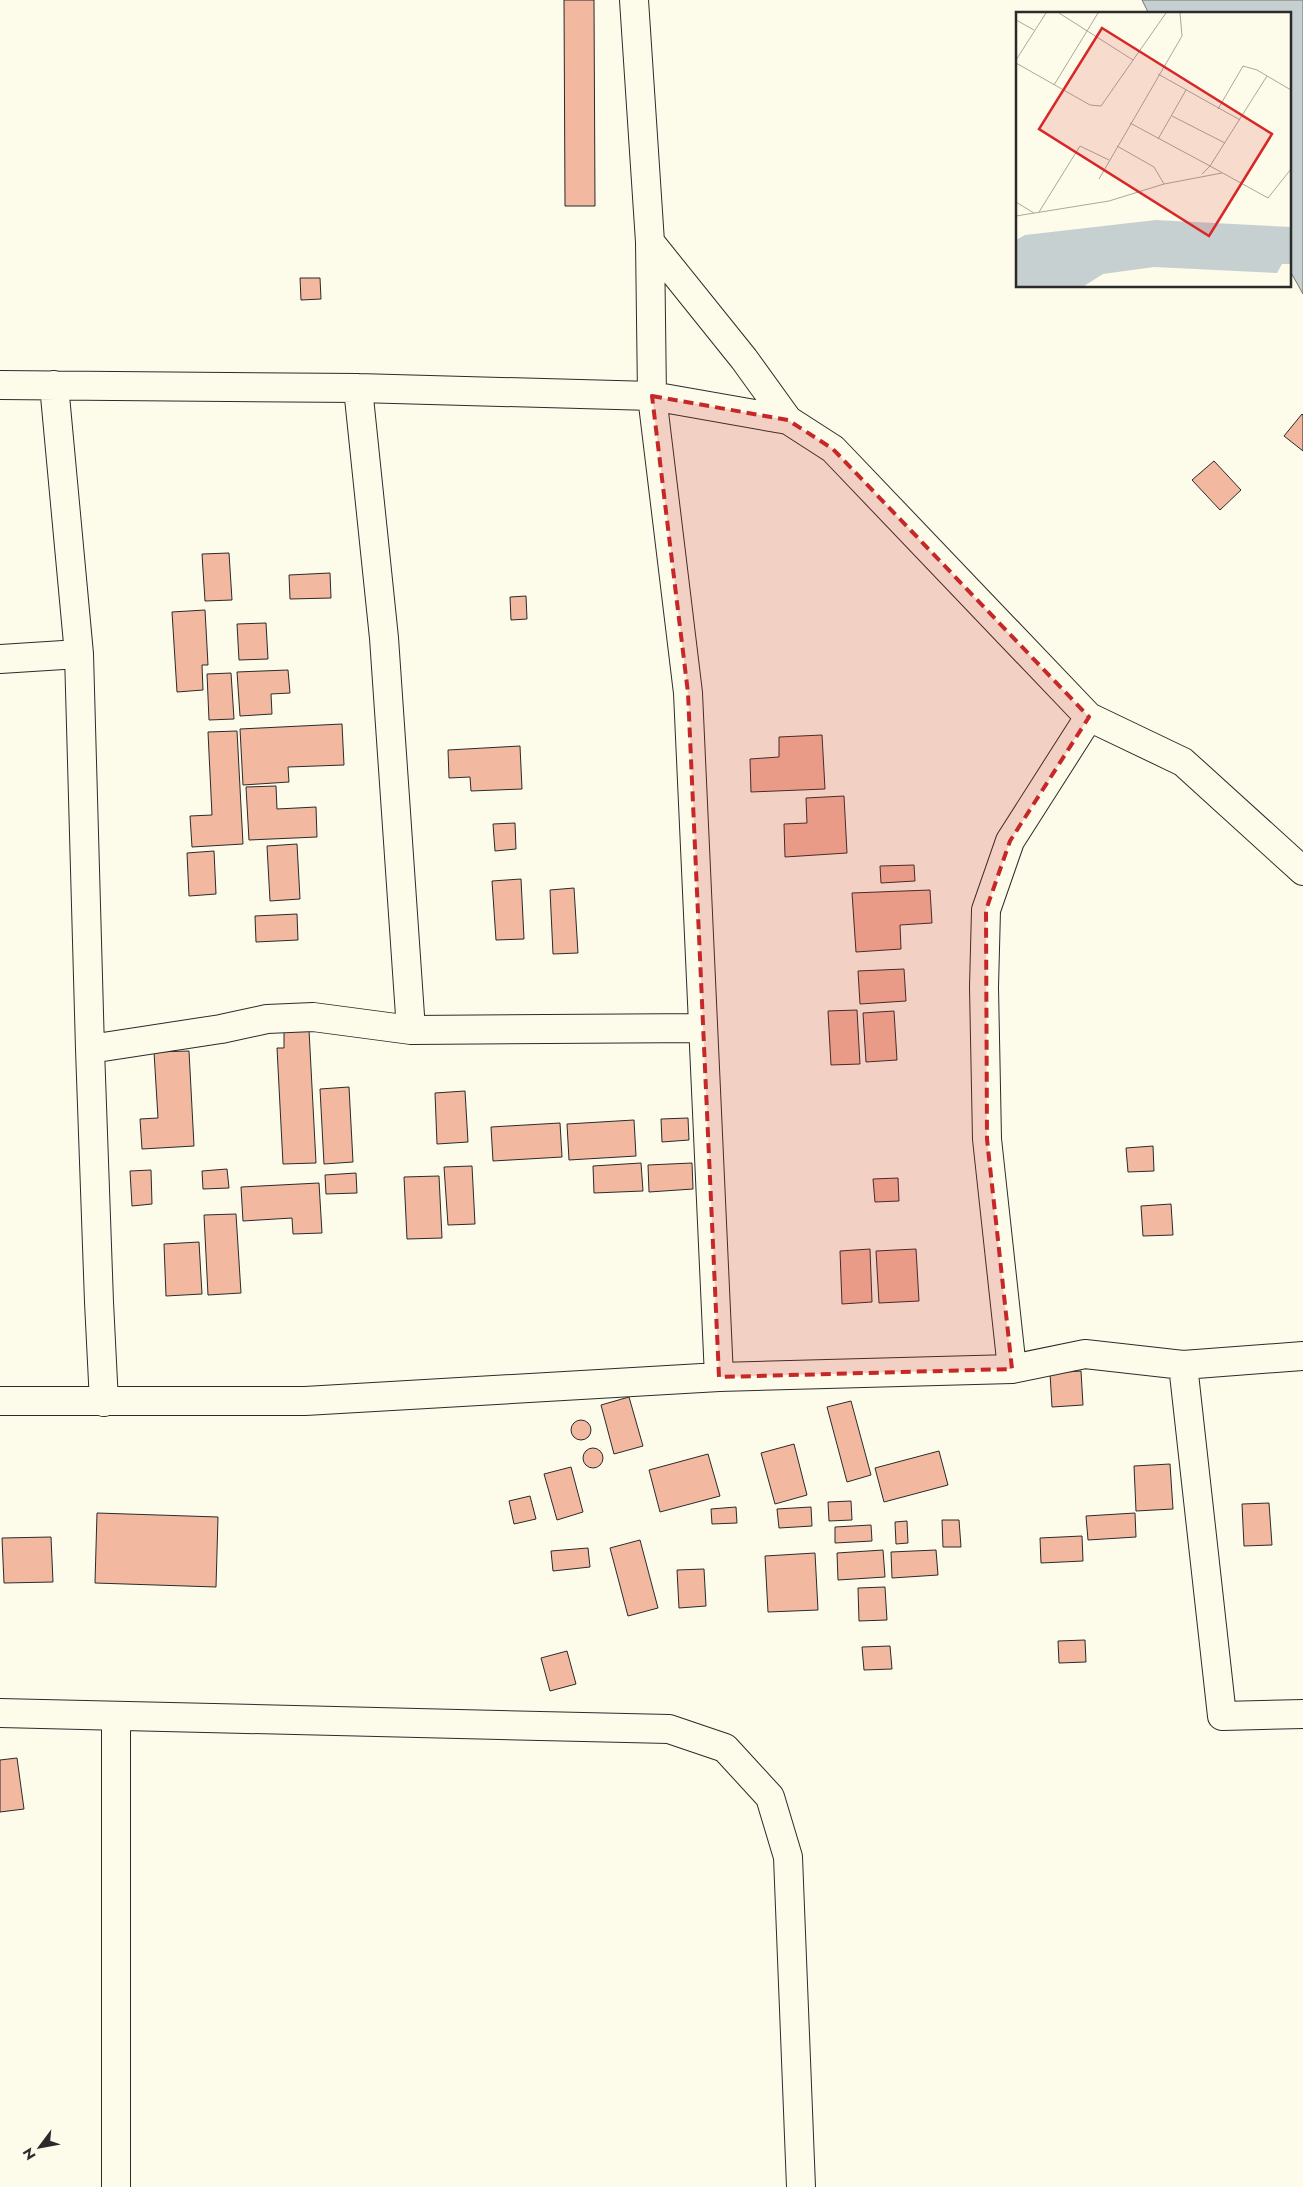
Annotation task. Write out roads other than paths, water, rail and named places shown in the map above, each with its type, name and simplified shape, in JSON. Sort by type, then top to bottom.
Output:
[{"type":"street","points":[[634,0],[650,242],[652,396],[688,693],[719,1377]]},
{"type":"street","points":[[650,242],[744,359],[788,420],[833,449],[1089,718],[1182,762],[1303,871]]},
{"type":"street","points":[[0,385],[358,388],[652,396],[788,420]]},
{"type":"street","points":[[54,385],[79,654],[98,1302],[104,1402]]},
{"type":"street","points":[[358,388],[384,638],[411,1030]]},
{"type":"street","points":[[0,659],[79,654]]},
{"type":"street","points":[[1012,1369],[987,1139],[984,987],[986,910],[1010,842],[1089,718]]},
{"type":"street","points":[[90,1049],[221,1029],[267,1019],[313,1017],[411,1030],[702,1028]]},
{"type":"street","points":[[0,1401],[305,1401],[719,1377],[1012,1369],[1085,1354],[1183,1365],[1303,1356]]},
{"type":"street","points":[[1183,1365],[1222,1716],[1303,1714]]},
{"type":"street","points":[[0,1713],[669,1729],[725,1748],[770,1797],[788,1857],[801,2187]]},
{"type":"street","points":[[116,1716],[116,2187]]}]
